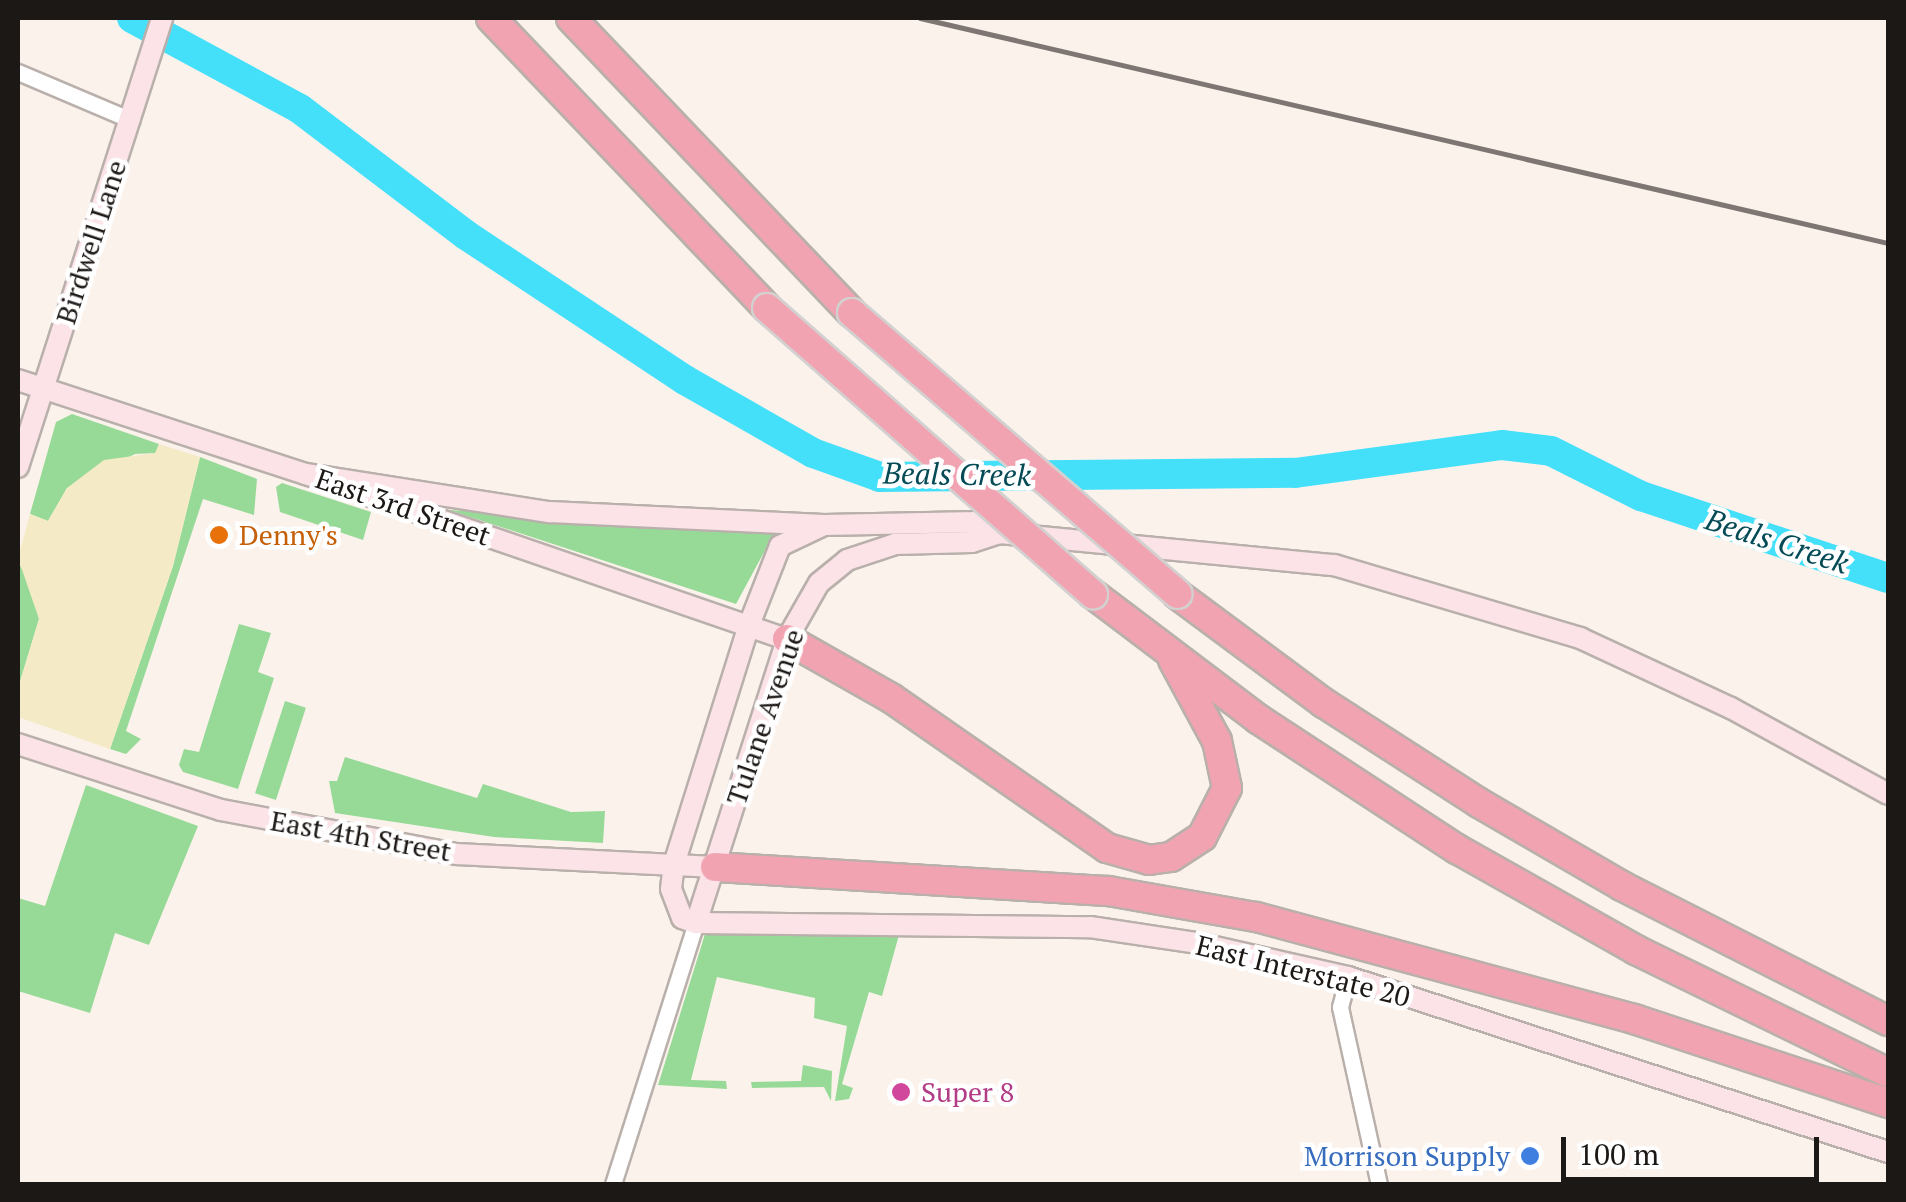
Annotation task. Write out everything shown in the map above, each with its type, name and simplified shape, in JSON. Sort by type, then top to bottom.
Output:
[{"type":"highway","points":[[491,18],[767,308],[1093,594],[1173,658],[1389,806],[1519,885],[1736,1002],[1888,1073]]},
{"type":"highway","points":[[571,18],[852,314],[1177,594],[1324,703],[1479,803],[1622,886],[1888,1021]]},
{"type":"highway","points":[[787,638],[891,698],[1107,848],[1149,860],[1171,856],[1202,838],[1226,788],[1217,741],[1173,658]]},
{"type":"highway","points":[[715,867],[1108,891],[1256,916],[1634,1019],[1888,1104]]},
{"type":"main road","name":"Birdwell Lane","points":[[18,467],[162,18]]},
{"type":"main road","name":"East 3rd Street","points":[[18,380],[787,638]]},
{"type":"main road","points":[[306,474],[550,512],[824,525],[976,522],[999,533],[1334,565],[1580,638],[1846,768],[1888,798]]},
{"type":"main road","name":"Tulane Avenue","points":[[824,525],[780,546],[749,625],[674,864],[671,889],[682,918],[696,923],[787,638],[819,583],[847,560],[895,544],[972,542],[999,533]]},
{"type":"main road","name":"East 4th Street","points":[[18,744],[221,810],[439,851],[715,867]]},
{"type":"main road","name":"East Interstate 20","points":[[696,923],[1090,927],[1348,977],[1888,1152]]},
{"type":"street","points":[[18,72],[132,120]]},
{"type":"street","name":"Tulane Avenue","points":[[613,1184],[696,923]]},
{"type":"street","points":[[1348,977],[1340,1007],[1380,1184]]},
{"type":"green space","points":[[72,414],[159,444],[156,453],[135,454],[67,488],[48,521],[30,514],[56,422]]},
{"type":"green space","points":[[200,457],[257,479],[254,515],[203,499],[126,731],[141,739],[126,754],[110,749],[173,566]]},
{"type":"green space","points":[[282,483],[371,512],[363,540],[280,512],[276,487]]},
{"type":"green space","points":[[449,510],[775,532],[736,604]]},
{"type":"green space","points":[[18,562],[32,585],[39,619],[18,688]]},
{"type":"green space","points":[[239,624],[271,633],[258,672],[274,678],[238,789],[183,772],[179,765],[184,749],[199,752]]},
{"type":"green space","points":[[285,701],[306,708],[276,800],[255,793]]},
{"type":"green space","points":[[345,757],[477,798],[483,784],[571,812],[605,811],[603,843],[494,837],[335,813],[329,781],[337,781]]},
{"type":"green space","points":[[86,785],[198,826],[149,945],[115,933],[90,1013],[18,991],[18,898],[45,906]]},
{"type":"green space","points":[[705,934],[899,935],[882,996],[869,992],[842,1084],[853,1088],[849,1099],[835,1101],[847,1026],[814,1018],[815,998],[717,977],[691,1080],[726,1081],[727,1089],[658,1085]]},
{"type":"green space","points":[[803,1065],[832,1071],[831,1101],[824,1087],[752,1088],[751,1082],[801,1081]]},
{"type":"sand","points":[[159,444],[200,457],[173,566],[110,749],[18,717],[18,689],[39,619],[18,558],[30,514],[48,521],[67,488],[104,460],[155,453]]},
{"type":"waterway","name":"Beals Creek","points":[[132,18],[300,109],[466,235],[685,380],[813,453],[880,477],[1295,473],[1502,445],[1551,451],[1641,496],[1888,578]]},
{"type":"railway","points":[[920,18],[1888,243]]},
{"type":"place","name":"Denny's","points":[[219,535]]},
{"type":"place","name":"Super 8","points":[[901,1092]]},
{"type":"place","name":"Morrison Supply","points":[[1530,1156]]}]
